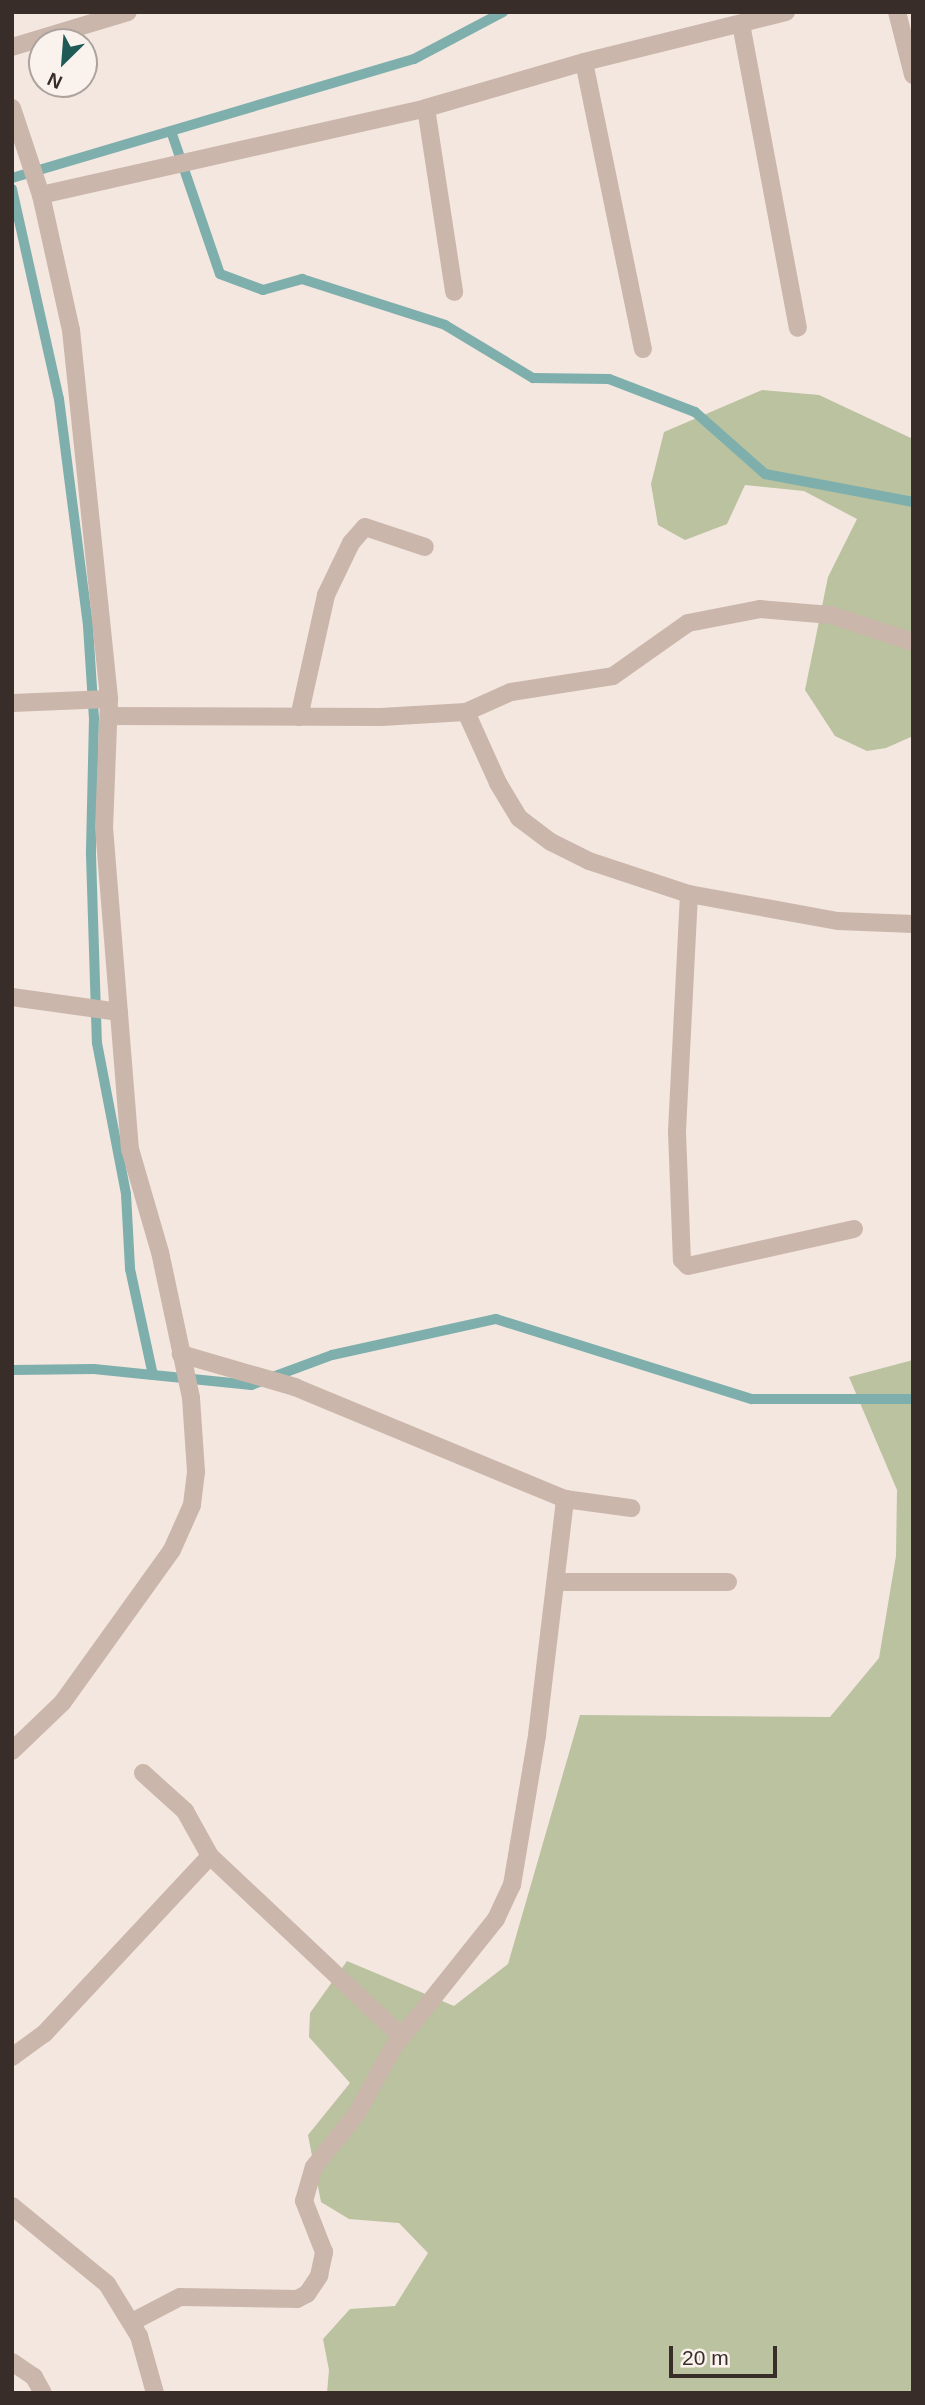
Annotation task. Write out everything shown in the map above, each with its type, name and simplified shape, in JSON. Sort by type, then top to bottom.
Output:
[{"type":"street","points":[[12,47],[128,12]]},
{"type":"street","points":[[39,188],[167,166],[426,108],[584,62],[786,12]]},
{"type":"street","points":[[897,12],[913,75]]},
{"type":"street","points":[[741,24],[798,328]]},
{"type":"street","points":[[584,62],[643,349]]},
{"type":"street","points":[[12,108],[39,188],[71,330],[106,705],[104,827],[111,1011],[130,1149],[160,1252],[191,1398],[196,1472],[192,1505],[172,1550],[62,1703],[12,1751]]},
{"type":"street","points":[[426,108],[454,292]]},
{"type":"street","points":[[299,717],[326,594],[351,543],[365,527],[425,547]]},
{"type":"street","points":[[12,703],[80,699],[106,705],[299,717],[466,712],[511,692],[613,676],[688,623],[760,609],[831,615],[913,642]]},
{"type":"street","points":[[466,712],[498,783],[519,818],[551,842],[589,861],[689,894],[838,921],[913,924]]},
{"type":"street","points":[[689,894],[677,1132],[682,1260],[688,1266],[854,1229]]},
{"type":"street","points":[[12,997],[111,1011]]},
{"type":"street","points":[[182,1360],[254,1373],[295,1387],[565,1499],[631,1508]]},
{"type":"street","points":[[132,2322],[180,2297],[207,2294],[269,2302],[307,2294],[324,2259],[304,2201],[305,2187],[314,2167],[356,2115],[402,2037],[496,1919],[512,1885],[557,1582],[565,1499]]},
{"type":"street","points":[[557,1582],[728,1582]]},
{"type":"street","points":[[143,1773],[185,1811],[210,1856],[402,2037]]},
{"type":"street","points":[[12,2057],[44,2034],[210,1856]]},
{"type":"street","points":[[12,2206],[107,2284],[132,2322],[155,2393]]},
{"type":"street","points":[[12,2362],[34,2377],[43,2393]]},
{"type":"green space","points":[[762,390],[819,395],[913,439],[913,736],[886,748],[867,751],[835,736],[805,690],[828,577],[857,519],[804,491],[745,485],[727,524],[685,540],[658,525],[651,484],[664,432]]},
{"type":"green space","points":[[913,1360],[913,2393],[327,2393],[329,2370],[323,2339],[350,2309],[395,2306],[428,2253],[399,2223],[349,2219],[321,2202],[308,2135],[350,2083],[309,2037],[310,2013],[347,1961],[454,2006],[508,1964],[580,1715],[830,1717],[879,1658],[896,1556],[897,1490],[849,1377]]},
{"type":"waterway","points":[[12,178],[414,59],[503,12]]},
{"type":"waterway","points":[[171,131],[220,274],[263,290],[302,279],[445,325],[533,378],[609,379],[695,412],[765,474],[913,502]]},
{"type":"waterway","points":[[12,189],[59,399],[88,626],[94,718],[91,855],[97,1043],[126,1194],[130,1269],[153,1375],[251,1385],[332,1355],[496,1319],[752,1399],[913,1399]]},
{"type":"waterway","points":[[12,1370],[94,1369],[153,1375]]}]
